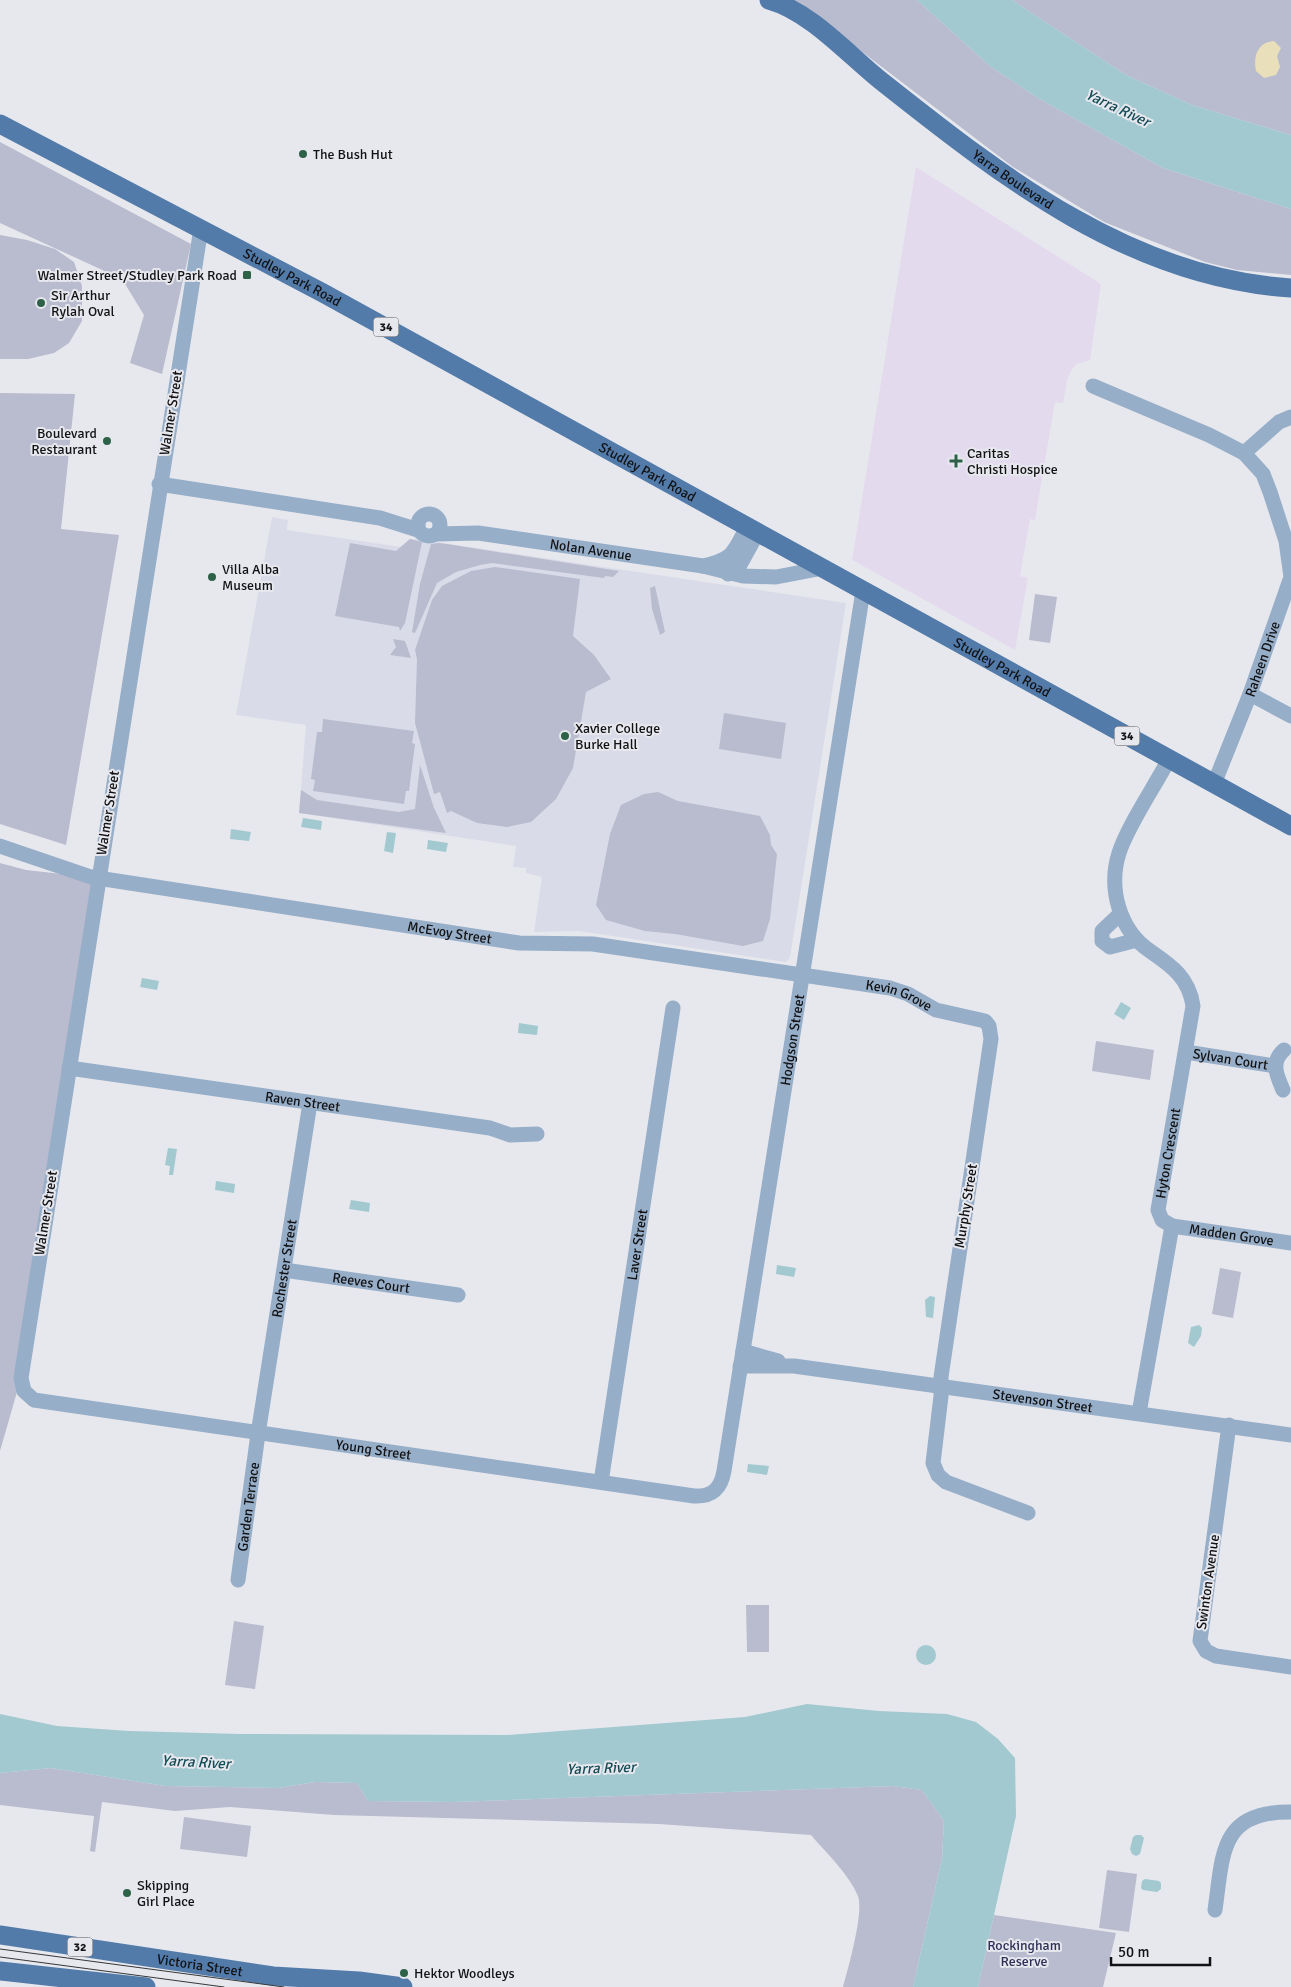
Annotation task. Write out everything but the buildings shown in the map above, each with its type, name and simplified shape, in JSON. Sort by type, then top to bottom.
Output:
[{"type":"main road","name":"Yarra Boulevard","points":[[769,0],[783,5],[805,18],[868,71],[978,157],[1036,197],[1080,224],[1126,245],[1213,276],[1247,284],[1291,288]]},
{"type":"main road","name":"Studley Park Road","points":[[0,124],[201,228],[431,352],[1291,826]]},
{"type":"main road","name":"Victoria Street","points":[[0,1935],[273,1976],[371,1982],[403,1987]]},
{"type":"main road","points":[[0,1971],[146,1987]]},
{"type":"street","name":"Walmer Street","points":[[28,1397],[21,1378],[68,1068],[201,228]]},
{"type":"street","name":"Raheen Drive","points":[[1093,386],[1209,435],[1244,453],[1263,474],[1286,541],[1291,577],[1287,606],[1214,784]]},
{"type":"street","points":[[1244,453],[1280,422],[1291,417]]},
{"type":"street","points":[[160,484],[420,523],[433,515],[438,527],[427,537],[420,523]]},
{"type":"street","name":"Nolan Avenue","points":[[438,527],[703,566],[728,574],[776,578],[823,568]]},
{"type":"street","points":[[728,574],[740,565],[752,529]]},
{"type":"street","name":"Nolan Avenue","points":[[703,566],[718,563],[730,557],[752,529]]},
{"type":"street","name":"Hodgson Street","points":[[717,1489],[724,1470],[863,591]]},
{"type":"street","points":[[1250,694],[1291,716]]},
{"type":"street","name":"Hyton Crescent","points":[[1170,759],[1119,851],[1116,862],[1115,888],[1120,914],[1137,940],[1174,967],[1187,986],[1193,1006],[1158,1210],[1162,1220],[1172,1226]]},
{"type":"street","points":[[0,846],[79,875],[98,878]]},
{"type":"street","name":"McEvoy Street","points":[[98,878],[519,943],[593,944],[802,974]]},
{"type":"street","points":[[1120,914],[1102,931],[1102,941],[1110,947],[1137,940]]},
{"type":"street","name":"Kevin Grove","points":[[802,974],[898,990],[928,1007],[944,1012],[980,1018],[989,1026]]},
{"type":"street","name":"Laver Street","points":[[601,1482],[673,1008]]},
{"type":"street","name":"Murphy Street","points":[[989,1026],[992,1039],[941,1386],[934,1456],[935,1469],[938,1475],[953,1485],[1028,1513]]},
{"type":"street","name":"Sylvan Court","points":[[1283,1090],[1276,1074],[1275,1066],[1276,1059],[1284,1050]]},
{"type":"street","name":"Sylvan Court","points":[[1186,1052],[1275,1066]]},
{"type":"street","name":"Raven Street","points":[[68,1068],[490,1128],[510,1135],[537,1134]]},
{"type":"street","name":"Rochester Street","points":[[258,1434],[310,1103]]},
{"type":"street","points":[[1139,1413],[1172,1226]]},
{"type":"street","name":"Madden Grove","points":[[1172,1226],[1291,1243]]},
{"type":"street","name":"Reeves Court","points":[[284,1270],[458,1295]]},
{"type":"street","name":"Stevenson Street","points":[[742,1351],[794,1366]]},
{"type":"street","name":"Stevenson Street","points":[[740,1366],[794,1366],[1291,1435]]},
{"type":"street","name":"Young Street","points":[[28,1397],[41,1402],[258,1434],[700,1496],[708,1495],[717,1489]]},
{"type":"street","name":"Swinton Avenue","points":[[1229,1426],[1200,1641],[1206,1651],[1216,1656],[1291,1667]]},
{"type":"street","name":"Garden Terrace","points":[[238,1580],[258,1434]]},
{"type":"street","points":[[1215,1910],[1224,1850],[1230,1835],[1246,1822],[1259,1816],[1291,1812]]},
{"type":"shaded area","name":"Caritas Christi Hospice","points":[[916,167],[1101,284],[1090,360],[1077,364],[1072,369],[1067,380],[1063,403],[1055,402],[1035,520],[1030,519],[1020,576],[1028,578],[1015,650],[852,560]]},
{"type":"shaded area","name":"Xavier College Burke Hall","points":[[272,517],[288,520],[287,530],[401,547],[410,539],[415,539],[846,603],[790,958],[786,962],[579,931],[534,932],[542,877],[526,873],[526,868],[513,867],[516,846],[299,813],[306,725],[236,715]]},
{"type":"green space","points":[[782,0],[917,0],[991,67],[1038,98],[1163,168],[1291,209],[1291,275],[1237,270],[1205,262],[1104,222],[1013,167],[802,6]]},
{"type":"green space","points":[[1012,0],[1291,0],[1291,135],[1192,105],[1126,75]]},
{"type":"green space","points":[[0,142],[191,244],[162,374],[130,363],[144,315],[122,279],[0,223]]},
{"type":"green space","name":"Sir Arthur Rylah Oval","points":[[0,235],[27,240],[55,249],[74,262],[82,286],[82,321],[69,343],[54,353],[28,359],[0,359]]},
{"type":"green space","points":[[0,393],[75,394],[61,529],[119,535],[66,845],[0,824]]},
{"type":"green space","points":[[410,539],[422,542],[405,623],[400,631],[399,627],[335,616],[350,543],[396,551]]},
{"type":"green space","points":[[439,543],[619,571],[613,577],[605,576],[604,578],[492,563],[456,572],[437,583],[415,633],[412,632],[420,584],[431,544]]},
{"type":"green space","points":[[495,567],[580,579],[573,636],[594,655],[611,679],[586,692],[573,768],[556,799],[531,822],[507,827],[477,823],[451,811],[447,813],[440,792],[434,794],[415,723],[417,659],[415,650],[432,600],[442,586],[471,571]]},
{"type":"green space","points":[[655,586],[665,632],[660,635],[652,609],[650,588]]},
{"type":"green space","points":[[1035,594],[1057,597],[1050,643],[1029,640]]},
{"type":"green space","points":[[393,639],[405,641],[411,658],[390,655],[396,647]]},
{"type":"green space","points":[[724,713],[786,723],[781,759],[719,749]]},
{"type":"green space","points":[[323,719],[414,731],[412,743],[415,744],[409,791],[406,791],[404,804],[313,791],[315,780],[311,779],[317,732],[322,732]]},
{"type":"green space","points":[[420,765],[434,808],[446,833],[299,813],[301,790],[317,800],[399,812],[415,809]]},
{"type":"green space","points":[[658,792],[678,801],[760,816],[770,835],[771,845],[777,854],[770,919],[763,941],[743,946],[675,934],[645,931],[606,920],[596,905],[610,834],[621,805],[644,794]]},
{"type":"green space","points":[[0,863],[26,870],[98,878],[21,1378],[0,1451]]},
{"type":"green space","points":[[1096,1041],[1154,1050],[1150,1080],[1092,1071]]},
{"type":"green space","points":[[1220,1268],[1241,1272],[1233,1318],[1212,1314]]},
{"type":"green space","points":[[746,1605],[769,1605],[769,1652],[747,1652]]},
{"type":"green space","points":[[234,1621],[264,1626],[255,1689],[225,1685]]},
{"type":"green space","points":[[51,1768],[165,1786],[278,1788],[315,1782],[357,1783],[368,1801],[454,1802],[893,1786],[922,1790],[944,1821],[942,1858],[913,1987],[843,1987],[857,1928],[859,1915],[858,1896],[843,1872],[811,1835],[659,1824],[334,1815],[230,1807],[175,1811],[102,1802],[95,1852],[90,1851],[94,1816],[0,1805],[0,1773]]},
{"type":"green space","points":[[184,1817],[251,1826],[247,1857],[180,1849]]},
{"type":"green space","points":[[1107,1870],[1137,1874],[1129,1932],[1099,1928]]},
{"type":"green space","name":"Rockingham Reserve","points":[[994,1915],[1116,1933],[1103,1987],[978,1987]]},
{"type":"sand","points":[[1274,41],[1281,48],[1277,56],[1280,67],[1276,75],[1264,78],[1256,71],[1256,56],[1260,47]]},
{"type":"water","name":"Yarra River","points":[[917,0],[1012,0],[1126,75],[1192,105],[1291,135],[1291,209],[1163,168],[1038,98],[991,67]]},
{"type":"water","points":[[303,818],[322,821],[321,830],[301,827]]},
{"type":"water","points":[[231,829],[251,832],[249,841],[230,839]]},
{"type":"water","points":[[387,832],[396,833],[393,853],[384,851]]},
{"type":"water","points":[[428,840],[448,843],[446,852],[427,849]]},
{"type":"water","points":[[142,978],[159,981],[157,990],[140,987]]},
{"type":"water","points":[[1121,1002],[1131,1008],[1124,1020],[1114,1014]]},
{"type":"water","points":[[519,1023],[538,1026],[537,1035],[518,1033]]},
{"type":"water","points":[[168,1148],[177,1149],[173,1175],[169,1175],[170,1166],[165,1165]]},
{"type":"water","points":[[216,1181],[235,1184],[234,1193],[215,1190]]},
{"type":"water","points":[[351,1200],[370,1203],[369,1212],[349,1209]]},
{"type":"water","points":[[777,1265],[796,1268],[794,1277],[776,1274]]},
{"type":"water","points":[[930,1296],[935,1297],[933,1318],[926,1317],[925,1300]]},
{"type":"water","points":[[1199,1325],[1202,1328],[1201,1336],[1194,1347],[1188,1343],[1191,1327]]},
{"type":"water","points":[[748,1464],[769,1466],[767,1475],[747,1472]]},
{"type":"water","points":[[926,1645],[933,1648],[936,1655],[933,1662],[926,1665],[919,1662],[916,1655],[919,1648]]},
{"type":"water","name":"Yarra River","points":[[807,1704],[879,1711],[947,1714],[976,1722],[998,1739],[1015,1758],[1016,1816],[978,1987],[913,1987],[942,1858],[944,1821],[922,1790],[893,1786],[454,1802],[368,1801],[357,1783],[315,1782],[278,1788],[165,1786],[51,1768],[0,1773],[0,1714],[57,1726],[129,1731],[240,1734],[507,1735],[745,1717]]},
{"type":"water","points":[[1141,1835],[1144,1838],[1140,1854],[1136,1856],[1132,1854],[1130,1849],[1133,1837]]},
{"type":"water","points":[[1145,1879],[1159,1881],[1161,1889],[1157,1892],[1143,1890],[1141,1888],[1142,1881]]},
{"type":"tram line","points":[[0,1949],[284,1987]]},
{"type":"tram line","points":[[0,1957],[224,1987]]},
{"type":"place","name":"The Bush Hut","points":[[303,154]]},
{"type":"place","name":"Walmer Street/Studley Park Road","points":[[247,275]]},
{"type":"place","name":"Sir Arthur Rylah Oval","points":[[41,303]]},
{"type":"place","name":"Boulevard Restaurant","points":[[107,441]]},
{"type":"place","name":"Caritas Christi Hospice","points":[[956,461]]},
{"type":"place","name":"Villa Alba Museum","points":[[212,577]]},
{"type":"place","name":"Xavier College Burke Hall","points":[[565,736]]},
{"type":"place","name":"Skipping Girl Place","points":[[127,1893]]},
{"type":"place","name":"Hektor Woodleys","points":[[404,1973]]}]
